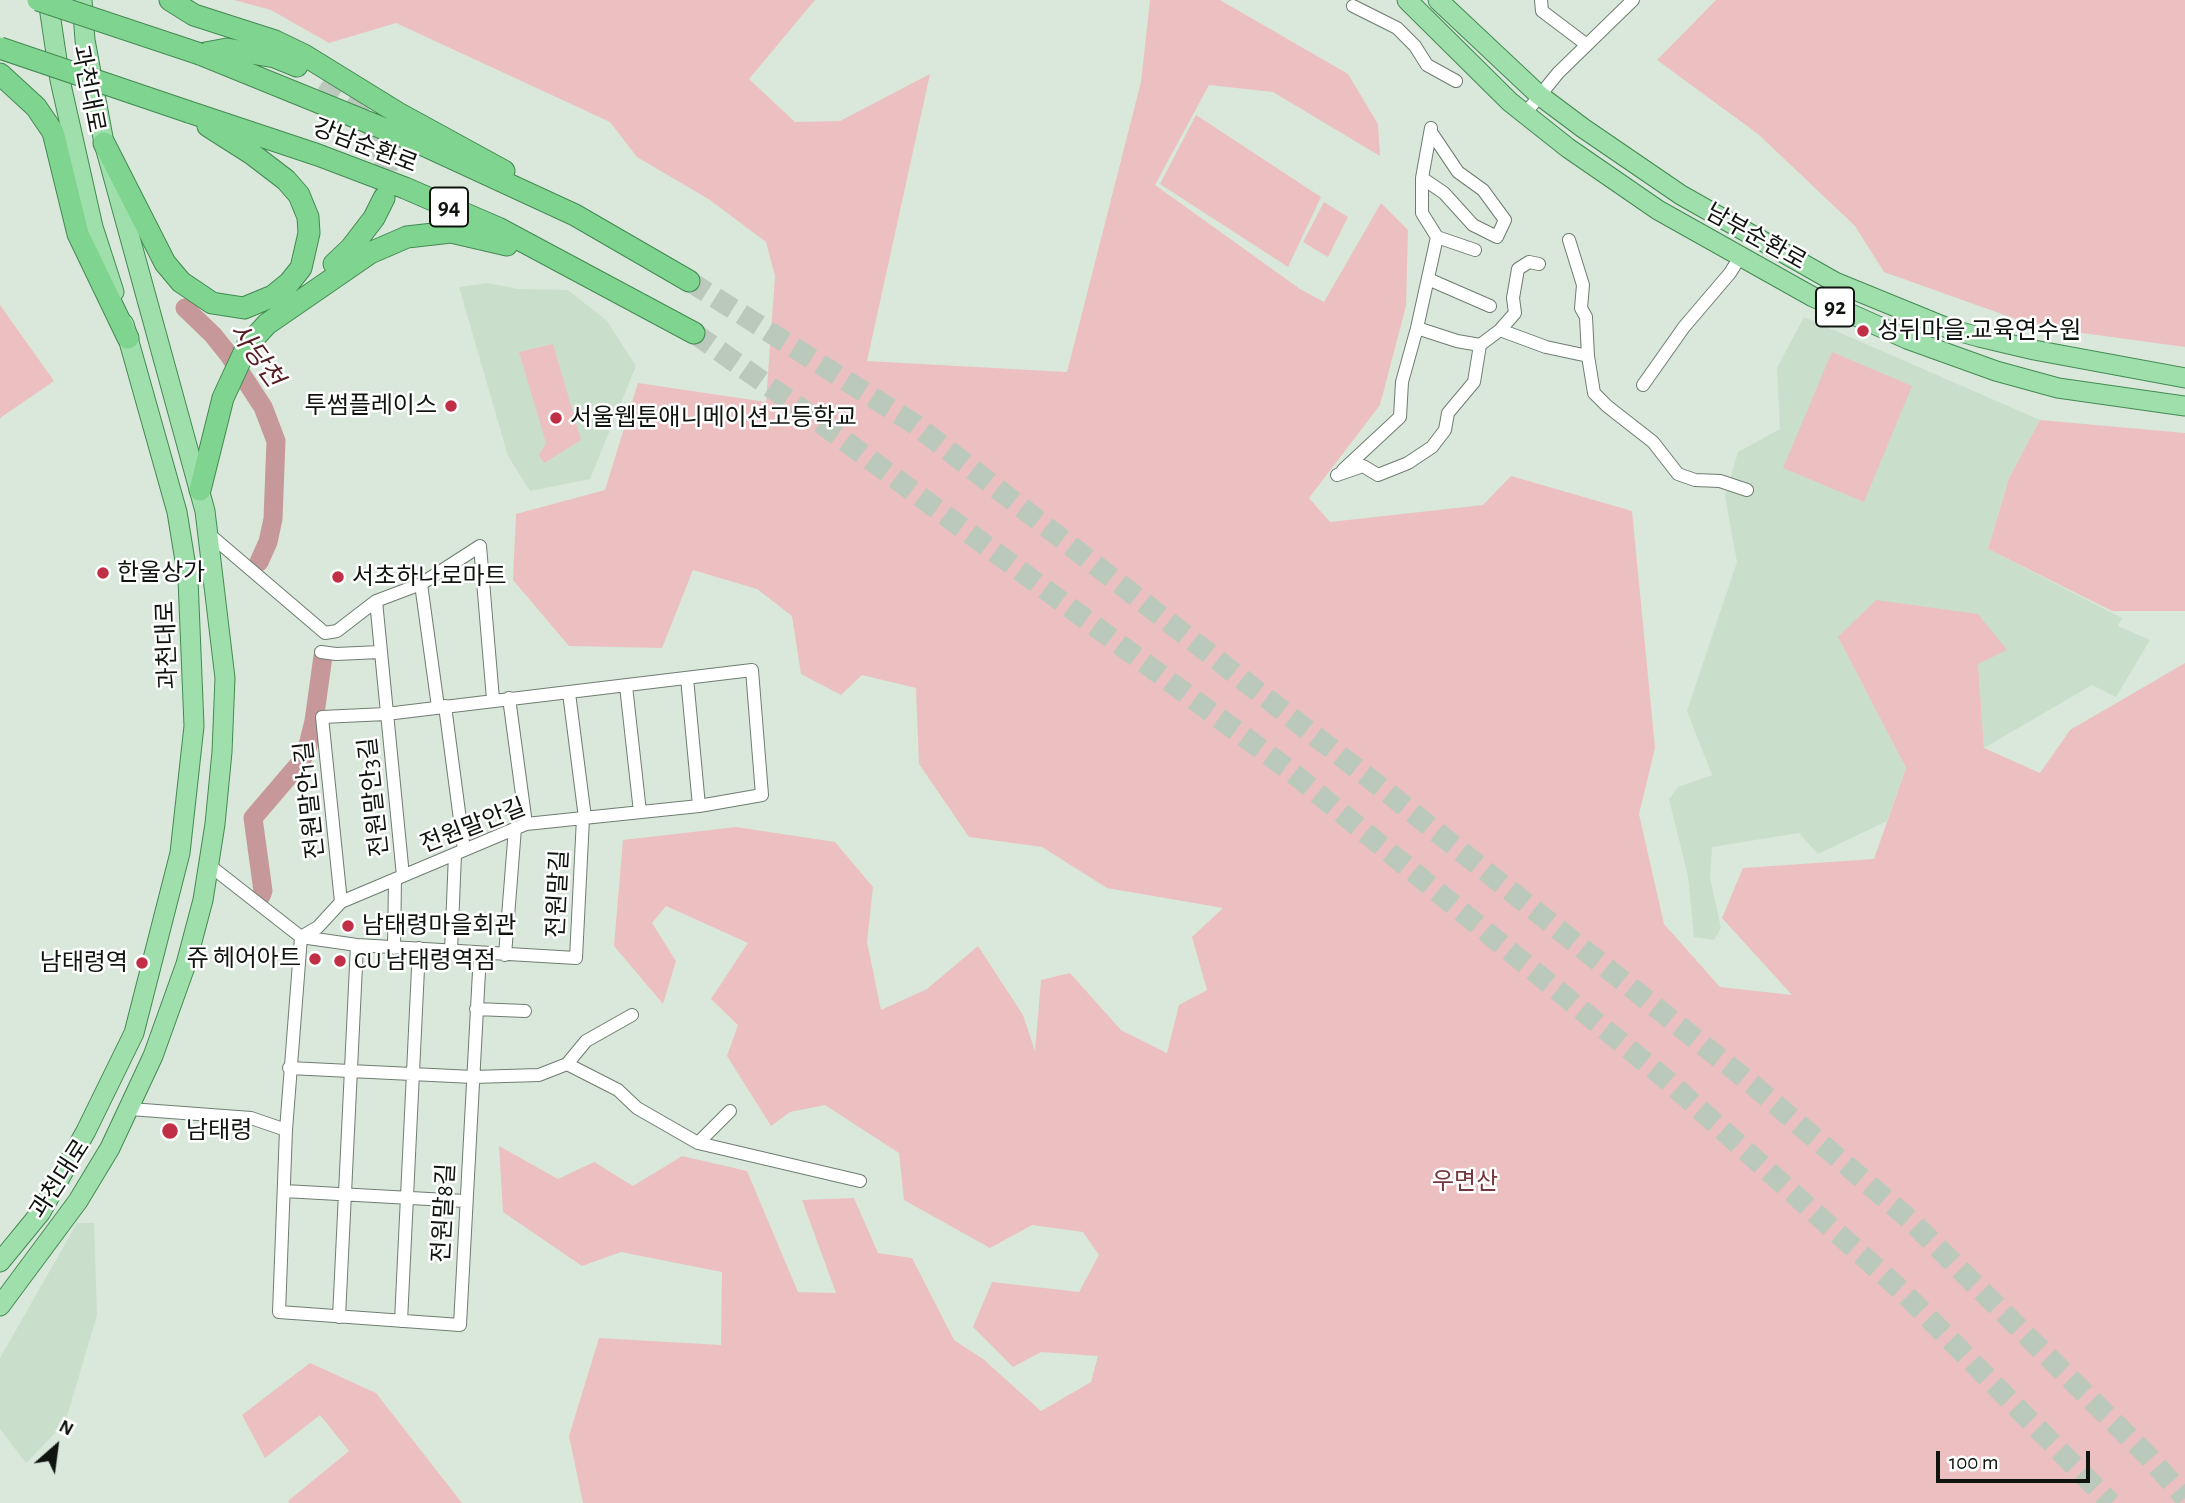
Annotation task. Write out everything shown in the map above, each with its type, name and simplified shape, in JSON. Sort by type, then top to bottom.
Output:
[{"type":"highway","name":"강남순환로","points":[[38,0],[201,54],[409,139],[575,215],[689,281]]},
{"type":"highway","points":[[170,0],[194,15],[275,41],[304,55],[398,113],[485,159],[575,215]]},
{"type":"highway","name":"강남순환로","points":[[0,48],[318,155],[405,188],[499,228],[694,334]]},
{"type":"highway","points":[[201,54],[227,49],[275,57],[324,80]]},
{"type":"highway","points":[[0,74],[36,107],[53,132],[78,234],[128,338]]},
{"type":"highway","points":[[104,143],[165,263],[181,282],[212,303],[244,308],[258,304],[273,296],[301,268],[309,233],[304,208],[299,195],[286,180],[189,112]]},
{"type":"highway","points":[[202,500],[223,398],[247,346],[267,324],[351,248],[374,218],[384,198]]},
{"type":"highway","points":[[267,324],[362,258],[407,237],[452,232],[471,235],[563,263]]},
{"type":"main road","name":"과천대로","points":[[0,1262],[41,1212],[86,1131],[134,1033],[180,853],[194,726],[188,579],[177,512],[128,338],[93,227],[60,80],[48,0]]},
{"type":"main road","name":"과천대로","points":[[0,1306],[78,1201],[110,1148],[153,1056],[186,964],[203,900],[222,751],[225,678],[209,534],[104,143],[85,40],[82,0]]},
{"type":"main road","name":"남부순환로","points":[[1406,0],[1524,114],[1658,210],[1813,297],[1939,352],[1984,367],[2058,388],[2185,406]]},
{"type":"main road","name":"남부순환로","points":[[1438,0],[1538,95],[1681,195],[1835,282],[1979,337],[2185,378]]},
{"type":"main road","points":[[177,512],[202,500]]},
{"type":"main road","points":[[180,853],[209,865]]},
{"type":"street","points":[[1541,0],[1542,11],[1587,45]]},
{"type":"street","points":[[1524,114],[1538,95],[1633,0]]},
{"type":"street","points":[[1353,6],[1397,28],[1415,46],[1427,65],[1456,81]]},
{"type":"street","points":[[1422,178],[1444,193],[1473,225],[1497,237],[1505,220],[1483,190],[1458,172],[1431,128],[1422,178],[1422,213],[1437,237],[1475,250]]},
{"type":"street","points":[[1437,237],[1402,382],[1400,417],[1338,475],[1363,466],[1378,475],[1408,463],[1432,447],[1445,430],[1448,413],[1474,382],[1480,345],[1500,330],[1515,313],[1513,298],[1518,269],[1529,262],[1539,264]]},
{"type":"street","points":[[1569,240],[1584,285],[1581,308],[1586,317],[1594,393],[1653,442],[1678,474],[1695,480],[1720,481],[1747,490]]},
{"type":"street","points":[[1643,385],[1684,327],[1730,273],[1740,257]]},
{"type":"street","points":[[1428,279],[1490,306]]},
{"type":"street","points":[[1417,328],[1457,341],[1480,345]]},
{"type":"street","points":[[1500,330],[1546,347],[1588,356]]},
{"type":"street","points":[[209,534],[325,634],[337,631],[376,601],[421,584],[480,546],[493,699]]},
{"type":"street","points":[[421,584],[441,706],[459,852],[451,951]]},
{"type":"street","name":"전원말안3길","points":[[376,601],[399,878],[394,948]]},
{"type":"street","points":[[321,652],[380,652]]},
{"type":"street","name":"전원말안3길","points":[[386,714],[493,699],[569,693],[752,670],[762,795]]},
{"type":"street","points":[[687,678],[699,806]]},
{"type":"street","points":[[625,685],[640,812]]},
{"type":"street","points":[[569,693],[584,818]]},
{"type":"street","points":[[505,955],[520,826],[509,698]]},
{"type":"street","name":"전원말안1길","points":[[341,902],[322,716],[386,714]]},
{"type":"street","name":"전원말안길","points":[[301,937],[318,926],[341,902],[520,826],[699,806],[762,795]]},
{"type":"street","name":"전원말길","points":[[209,865],[301,937],[394,948],[576,958],[584,818]]},
{"type":"street","points":[[301,937],[289,1069],[279,1312],[401,1321],[419,948]]},
{"type":"street","points":[[339,1317],[357,945]]},
{"type":"street","name":"전원말8길","points":[[401,1321],[460,1325],[480,953]]},
{"type":"street","points":[[476,1009],[525,1011]]},
{"type":"street","points":[[289,1069],[473,1077],[539,1075],[567,1064],[586,1041],[632,1015]]},
{"type":"street","points":[[567,1064],[618,1090],[637,1108],[698,1143],[860,1181]]},
{"type":"street","points":[[130,1109],[250,1118],[286,1130]]},
{"type":"street","points":[[698,1143],[730,1111]]},
{"type":"street","points":[[284,1191],[466,1201]]},
{"type":"shaded area","name":"서울웹툰애니메이션고등학교","points":[[488,283],[518,289],[568,290],[607,321],[636,366],[590,479],[530,491],[508,456],[459,287]]},
{"type":"shaded area","points":[[1804,317],[2040,420],[2009,478],[1988,549],[2122,618],[2118,626],[2150,640],[2116,697],[2092,685],[1984,748],[1978,664],[1838,637],[1906,768],[1887,821],[1818,854],[1799,833],[1712,847],[1710,878],[1721,928],[1714,940],[1694,937],[1688,876],[1669,799],[1678,787],[1712,775],[1687,711],[1737,562],[1725,496],[1738,452],[1780,429],[1777,368]]},
{"type":"shaded area","points":[[77,1223],[94,1223],[97,1315],[65,1423],[26,1463],[0,1429],[0,1358]]},
{"type":"green space","name":"우면산","points":[[234,0],[815,0],[749,79],[795,122],[840,121],[930,74],[867,361],[1067,372],[1141,82],[1150,0],[1220,0],[1348,74],[1378,124],[1380,156],[1273,92],[1209,85],[1155,185],[1300,289],[1324,302],[1381,203],[1408,230],[1406,306],[1380,405],[1309,498],[1330,522],[1483,505],[1511,476],[1632,511],[1655,748],[1639,814],[1664,924],[1720,987],[1792,995],[1722,918],[1743,868],[1874,859],[1906,768],[1838,637],[1876,600],[1978,614],[2007,650],[1978,664],[1984,748],[2040,773],[2070,730],[2185,663],[2185,1503],[583,1503],[569,1436],[599,1338],[721,1345],[722,1272],[621,1252],[582,1266],[503,1212],[499,1146],[558,1179],[594,1162],[633,1186],[682,1156],[747,1171],[798,1292],[836,1293],[802,1200],[854,1198],[878,1253],[912,1258],[954,1340],[983,1359],[1041,1411],[1091,1382],[1098,1356],[1041,1352],[1013,1367],[973,1327],[992,1282],[1079,1292],[1099,1255],[1083,1232],[1032,1225],[990,1248],[904,1200],[899,1153],[825,1105],[790,1112],[771,1126],[727,1056],[738,1025],[711,999],[748,943],[666,906],[652,923],[676,961],[663,1004],[614,946],[623,840],[736,827],[835,842],[873,887],[867,942],[881,1010],[927,989],[978,946],[1023,1015],[1035,1051],[1041,980],[1070,973],[1121,1030],[1167,1053],[1179,1005],[1207,990],[1192,937],[1223,908],[1107,888],[1042,847],[969,837],[919,764],[916,688],[862,675],[841,695],[801,674],[792,616],[757,589],[693,570],[662,648],[569,646],[513,580],[516,514],[605,490],[638,383],[766,402],[775,276],[766,242],[710,200],[637,157],[610,122],[396,23],[329,43],[271,10]]},
{"type":"green space","points":[[1716,0],[2185,0],[2185,347],[2038,327],[1884,272],[1855,226],[1758,134],[1657,60]]},
{"type":"green space","points":[[1196,115],[1321,197],[1288,267],[1160,184]]},
{"type":"green space","points":[[1324,202],[1348,217],[1328,257],[1303,242]]},
{"type":"green space","points":[[0,305],[54,381],[0,418]]},
{"type":"green space","points":[[553,344],[581,440],[544,463],[539,455],[546,443],[519,352]]},
{"type":"green space","points":[[1832,352],[1912,386],[1864,502],[1783,468]]},
{"type":"green space","points":[[2040,420],[2185,433],[2185,611],[2112,611],[1988,549],[2009,478]]},
{"type":"green space","points":[[310,1363],[376,1393],[462,1503],[290,1503],[288,1501],[349,1451],[320,1415],[265,1458],[242,1415]]},
{"type":"waterway","name":"사당천","points":[[185,308],[229,355],[263,407],[276,441],[273,519],[268,542],[259,562]]},
{"type":"waterway","name":"사당천","points":[[261,896],[263,891],[253,818],[300,763],[307,749],[314,721],[323,656]]},
{"type":"tunnel","points":[[324,80],[350,99],[378,136],[387,169],[385,196]]},
{"type":"tunnel","points":[[689,281],[913,423],[1378,785],[1753,1085],[1909,1219],[2149,1457],[2185,1498]]},
{"type":"tunnel","points":[[694,333],[814,418],[1289,770],[1668,1081],[1903,1292],[2111,1503]]},
{"type":"place","name":"성뒤마을.교육연수원","points":[[1863,331]]},
{"type":"place","name":"투썸플레이스","points":[[451,406]]},
{"type":"place","name":"서울웹툰애니메이션고등학교","points":[[556,418]]},
{"type":"place","name":"한울상가","points":[[103,573]]},
{"type":"place","name":"서초하나로마트","points":[[338,577]]},
{"type":"place","name":"남태령마을회관","points":[[348,926]]},
{"type":"place","name":"쥬 헤어아트","points":[[315,959]]},
{"type":"place","name":"CU 남태령역점","points":[[340,961]]},
{"type":"place","name":"남태령역","points":[[142,963]]},
{"type":"place","name":"남태령","points":[[170,1131]]}]
